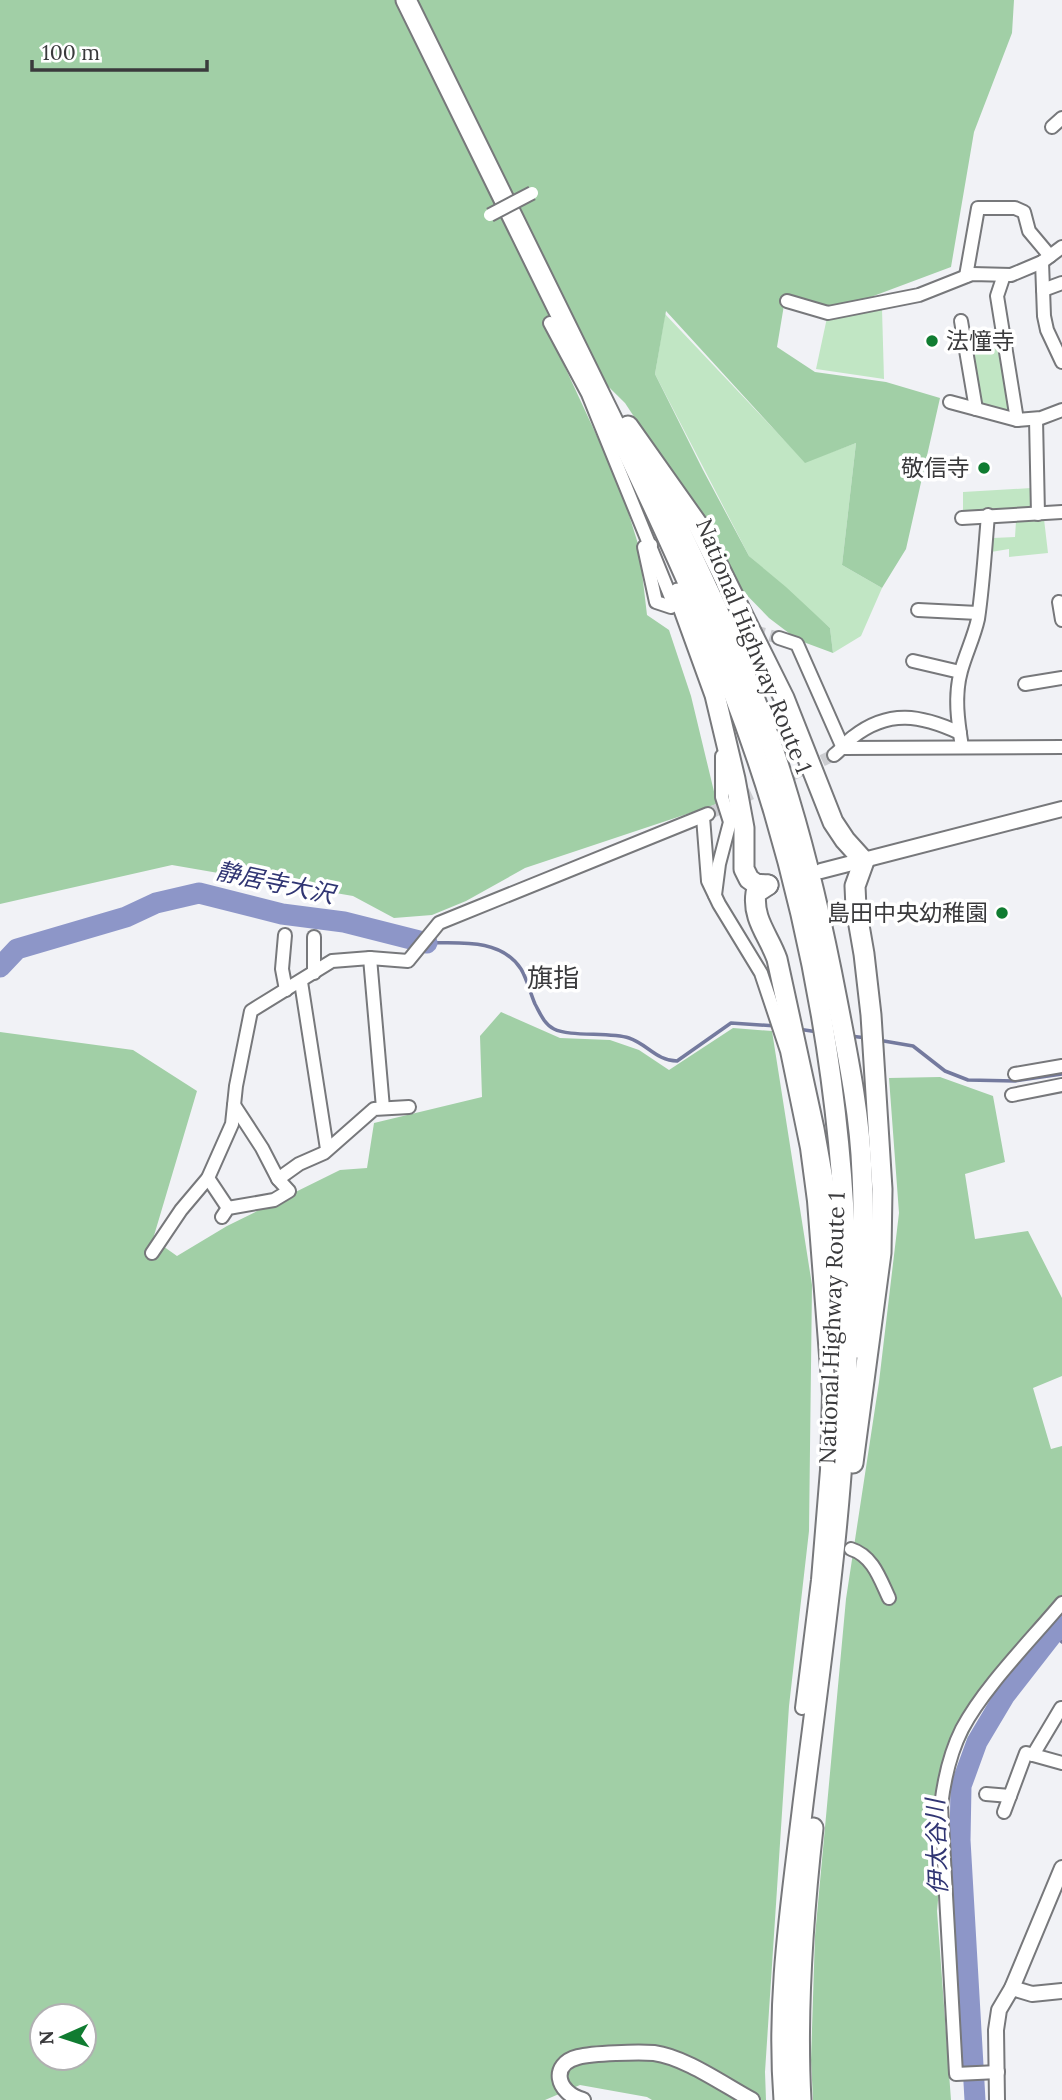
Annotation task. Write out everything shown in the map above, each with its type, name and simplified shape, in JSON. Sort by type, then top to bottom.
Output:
[{"type":"highway","name":"National Highway Route 1","points":[[406,0],[583,358],[702,573],[754,698],[789,796],[815,892],[850,1066],[862,1171],[863,1266],[849,1503],[805,1903],[801,1992],[801,2100]]},
{"type":"highway","name":"National Highway Route 1","points":[[625,433],[723,667],[773,808],[802,922],[824,1029],[841,1174],[846,1256],[847,1351],[843,1434],[834,1556],[789,1904],[782,1990],[784,2100]]},
{"type":"highway","points":[[625,433],[698,525],[784,698],[833,821],[845,840],[864,861],[855,886],[871,1015],[882,1189],[881,1253],[849,1503]]},
{"type":"highway","points":[[625,433],[715,695],[744,828],[744,869],[749,879],[756,884],[774,883],[756,894],[754,905],[757,921],[777,959],[824,1185],[843,1434]]},
{"type":"street","points":[[1052,127],[1062,118]]},
{"type":"street","points":[[490,215],[532,193]]},
{"type":"street","points":[[966,276],[978,208],[1015,208],[1024,212],[1029,231],[1046,259],[1044,316],[1047,330],[1062,362]]},
{"type":"street","points":[[787,301],[828,313],[919,295],[972,274],[1004,275],[1028,269],[1062,247]]},
{"type":"street","points":[[1004,275],[997,296],[1017,420]]},
{"type":"street","points":[[1043,290],[1062,283]]},
{"type":"street","points":[[961,321],[976,409]]},
{"type":"street","points":[[550,323],[588,394],[651,545],[699,672],[723,761],[722,797],[730,822],[719,864],[715,896]]},
{"type":"street","points":[[950,402],[1017,420],[1036,419],[1062,410]]},
{"type":"street","points":[[1036,419],[1038,514]]},
{"type":"street","points":[[962,518],[1062,512]]},
{"type":"street","points":[[962,747],[957,713],[960,672],[974,635],[989,515]]},
{"type":"street","points":[[651,545],[643,547],[656,601],[671,607]]},
{"type":"street","points":[[1059,602],[1062,620]]},
{"type":"street","points":[[918,610],[978,612]]},
{"type":"street","points":[[779,638],[797,644],[838,752]]},
{"type":"street","points":[[913,660],[960,672]]},
{"type":"street","points":[[1025,684],[1062,678]]},
{"type":"street","points":[[838,752],[866,728],[899,716],[936,722],[960,733]]},
{"type":"street","points":[[838,752],[962,747],[1062,747]]},
{"type":"street","points":[[821,871],[1062,809]]},
{"type":"street","points":[[152,1253],[181,1210],[208,1178],[232,1124],[251,1011],[332,961],[370,958],[408,961],[439,923],[706,815],[708,881],[761,973],[787,1051],[807,1148],[820,1263],[829,1394],[827,1470],[823,1549],[802,1708]]},
{"type":"street","points":[[285,935],[282,969],[286,990]]},
{"type":"street","points":[[314,937],[314,973]]},
{"type":"street","points":[[370,958],[383,1108]]},
{"type":"street","points":[[301,982],[327,1149]]},
{"type":"street","points":[[1015,1074],[1062,1066]]},
{"type":"street","points":[[1012,1095],[1062,1085]]},
{"type":"street","points":[[208,1178],[225,1212],[274,1200],[289,1191],[278,1179],[262,1147],[234,1105]]},
{"type":"street","points":[[278,1179],[299,1164],[324,1153],[374,1109],[409,1107]]},
{"type":"street","points":[[851,1549],[862,1552],[870,1561],[889,1598]]},
{"type":"street","points":[[995,2073],[956,2074],[941,1806],[948,1764],[961,1731],[975,1706],[1062,1603]]},
{"type":"street","points":[[1033,1755],[1061,1708]]},
{"type":"street","points":[[1004,1812],[1026,1753],[1062,1763]]},
{"type":"street","points":[[986,1794],[1010,1796]]},
{"type":"street","points":[[997,2100],[995,2073],[999,2010],[1012,1989],[1062,1868]]},
{"type":"street","points":[[1012,1989],[1032,1994],[1062,1991]]},
{"type":"street","points":[[583,2100],[568,2095],[563,2089],[561,2071],[568,2061],[580,2056],[653,2053],[679,2061],[752,2100]]},
{"type":"green space","points":[[0,0],[1014,0],[1012,33],[974,132],[951,267],[828,313],[785,299],[777,347],[815,372],[886,382],[940,398],[906,549],[882,588],[842,565],[856,443],[805,463],[666,311],[655,374],[749,556],[830,628],[833,653],[798,640],[769,618],[736,584],[695,509],[625,403],[545,324],[620,486],[639,547],[647,615],[669,630],[691,696],[717,804],[525,868],[466,901],[432,915],[394,918],[353,896],[172,865],[0,904]]},
{"type":"green space","points":[[882,309],[884,379],[816,369],[828,313]]},
{"type":"green space","points":[[665,314],[805,462],[856,443],[842,565],[882,588],[861,636],[833,653],[830,628],[749,556],[655,374]]},
{"type":"green space","points":[[1000,340],[1010,412],[979,404],[971,346]]},
{"type":"green space","points":[[1031,488],[1031,512],[963,513],[963,492]]},
{"type":"green space","points":[[1044,519],[1048,553],[1009,557],[1009,549],[991,552],[993,538],[1015,537],[1016,521]]},
{"type":"green space","points":[[501,1012],[560,1038],[610,1040],[639,1050],[669,1070],[733,1028],[772,1031],[812,1285],[809,1531],[789,1706],[765,2072],[766,2100],[652,2100],[580,2085],[545,2100],[0,2100],[0,1032],[133,1050],[197,1091],[153,1239],[177,1256],[227,1226],[340,1170],[367,1168],[374,1123],[482,1097],[480,1036]]},
{"type":"green space","points":[[940,1077],[993,1096],[1005,1162],[965,1174],[975,1239],[1028,1231],[1062,1298],[1062,1376],[1033,1388],[1051,1449],[1062,1446],[1062,1598],[992,1685],[950,1773],[937,1911],[951,2100],[813,2100],[811,2060],[815,1936],[846,1599],[879,1382],[899,1213],[889,1078]]},
{"type":"waterway","name":"静居寺大沢","points":[[0,967],[17,949],[126,917],[156,903],[199,893],[282,914],[344,922],[427,943]]},
{"type":"waterway","points":[[427,943],[478,944],[502,952],[513,959],[521,969],[535,1004],[543,1018],[554,1029],[569,1033],[629,1038],[670,1060],[677,1061],[731,1023],[776,1026]]},
{"type":"waterway","points":[[798,1029],[818,1032]]},
{"type":"waterway","points":[[850,1036],[867,1038]]},
{"type":"waterway","points":[[878,1040],[913,1046],[945,1071],[968,1080],[1015,1081],[1062,1074]]},
{"type":"waterway","name":"伊太谷川","points":[[975,2100],[960,1840],[961,1786],[977,1742],[1005,1695],[1062,1622]]},
{"type":"waterway","points":[[1053,1634],[1062,1642]]},
{"type":"tunnel","points":[[718,621],[779,638]]},
{"type":"tunnel","points":[[708,814],[834,755]]},
{"type":"place","name":"法憧寺","points":[[932,341]]},
{"type":"place","name":"敬信寺","points":[[984,468]]},
{"type":"place","name":"島田中央幼稚園","points":[[1002,913]]},
{"type":"district","name":"旗指","points":[[553,978]]}]
